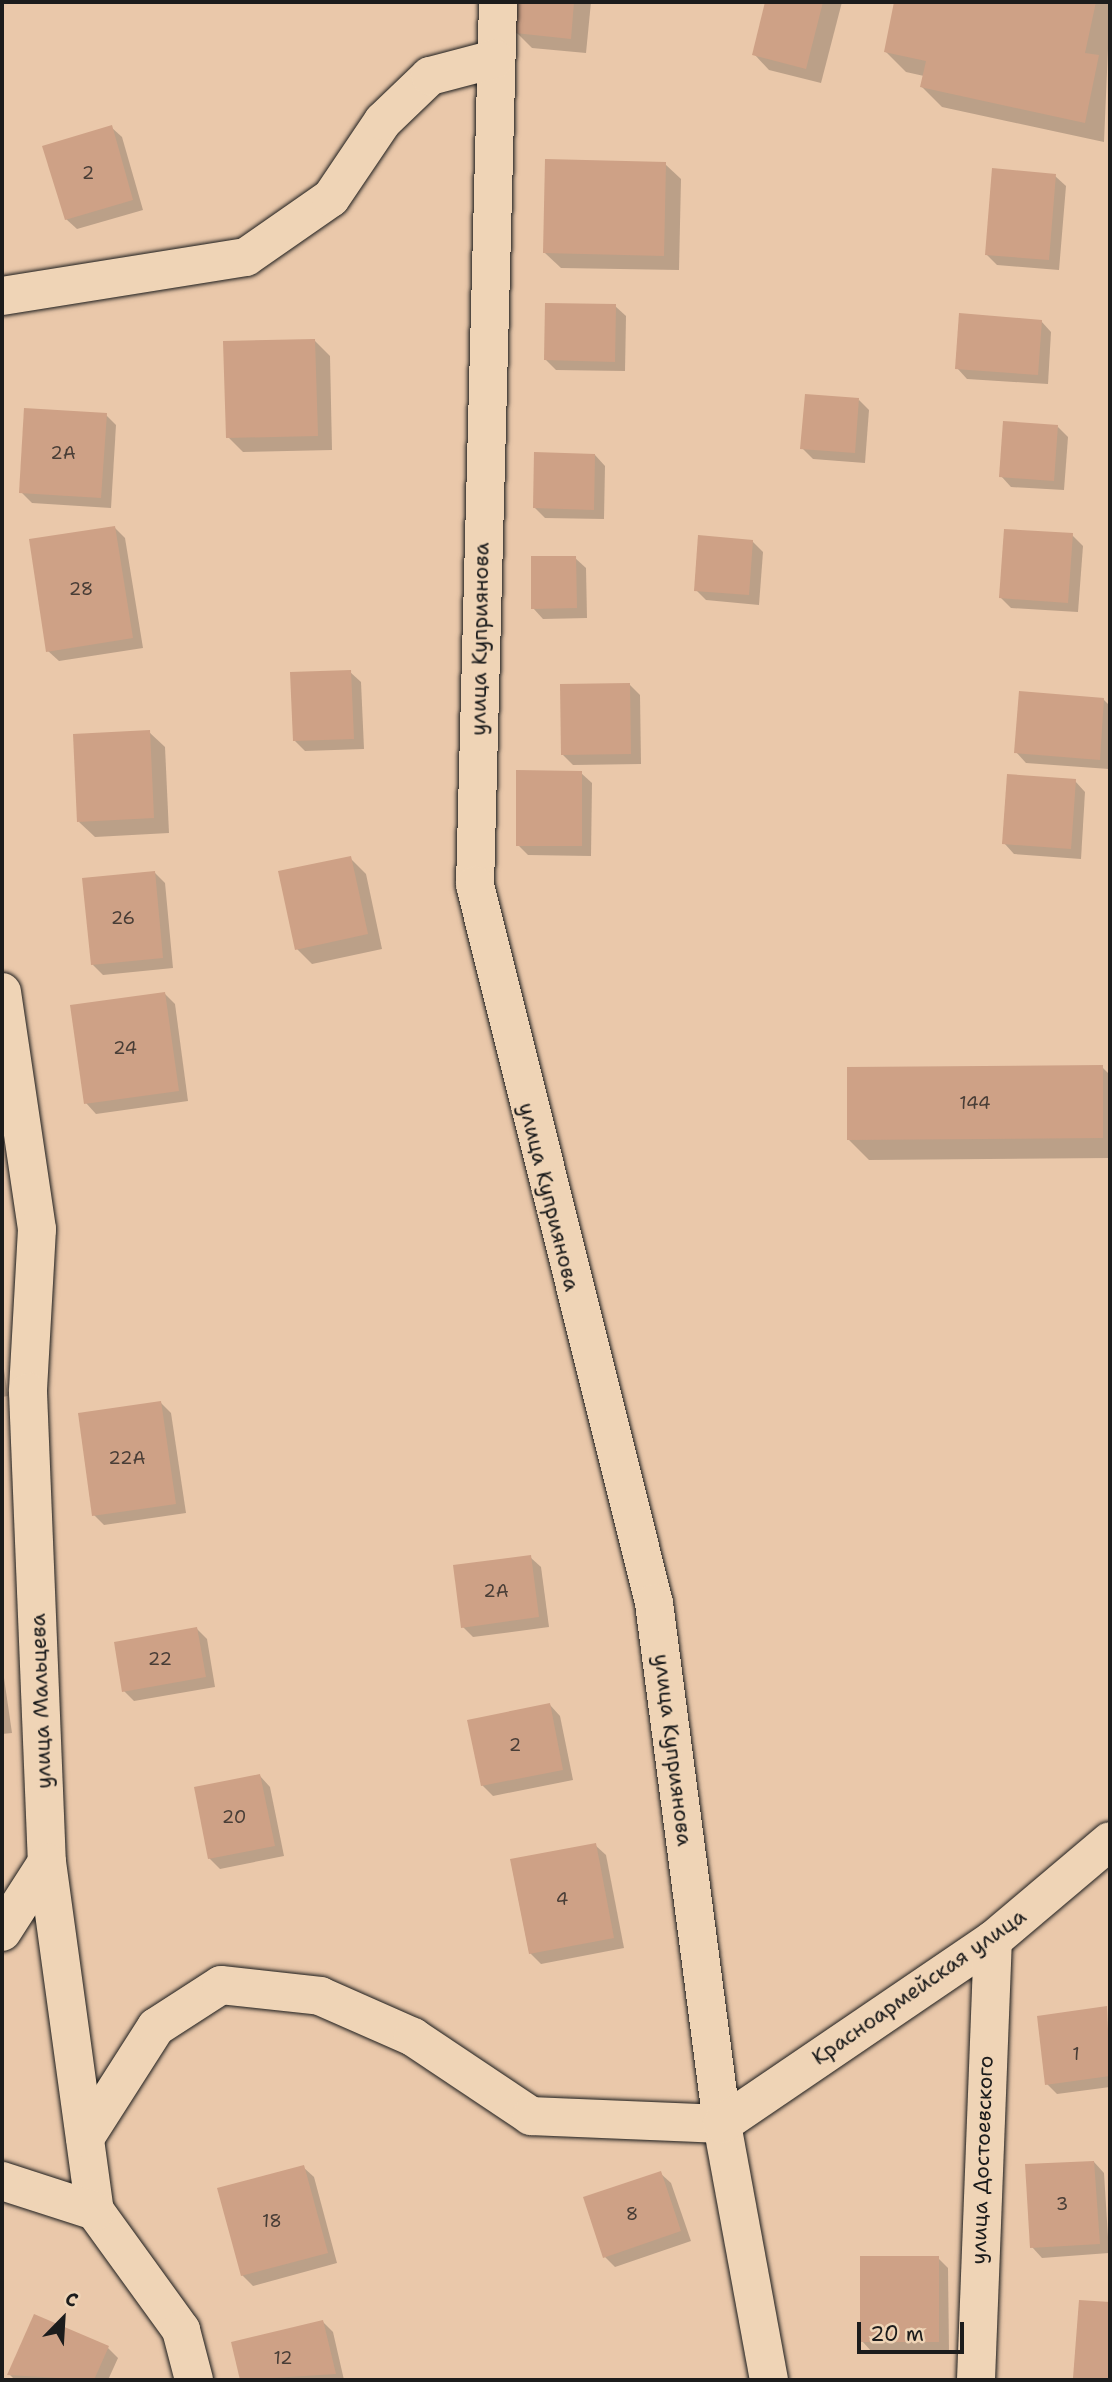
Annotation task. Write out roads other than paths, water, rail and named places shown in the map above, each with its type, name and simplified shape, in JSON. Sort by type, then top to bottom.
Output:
[{"type":"street","name":"улица Куприянова","points":[[498,2],[475,884],[531,1129],[654,1603],[722,2124],[769,2380]]},
{"type":"street","points":[[2,296],[246,257],[331,198],[383,121],[430,76],[495,59]]},
{"type":"street","name":"улица Мальцева","points":[[2,992],[37,1229],[28,1392],[47,1862],[95,2211],[181,2330],[194,2380]]},
{"type":"street","name":"Красноармейская улица","points":[[722,2124],[993,1940],[1110,1841]]},
{"type":"street","points":[[2,1932],[47,1862]]},
{"type":"street","name":"улица Достоевского","points":[[976,2380],[993,1940]]},
{"type":"street","points":[[85,2138],[156,2027],[221,1985],[320,1996],[414,2036],[531,2116],[722,2124]]},
{"type":"street","points":[[2,2181],[95,2211]]}]
